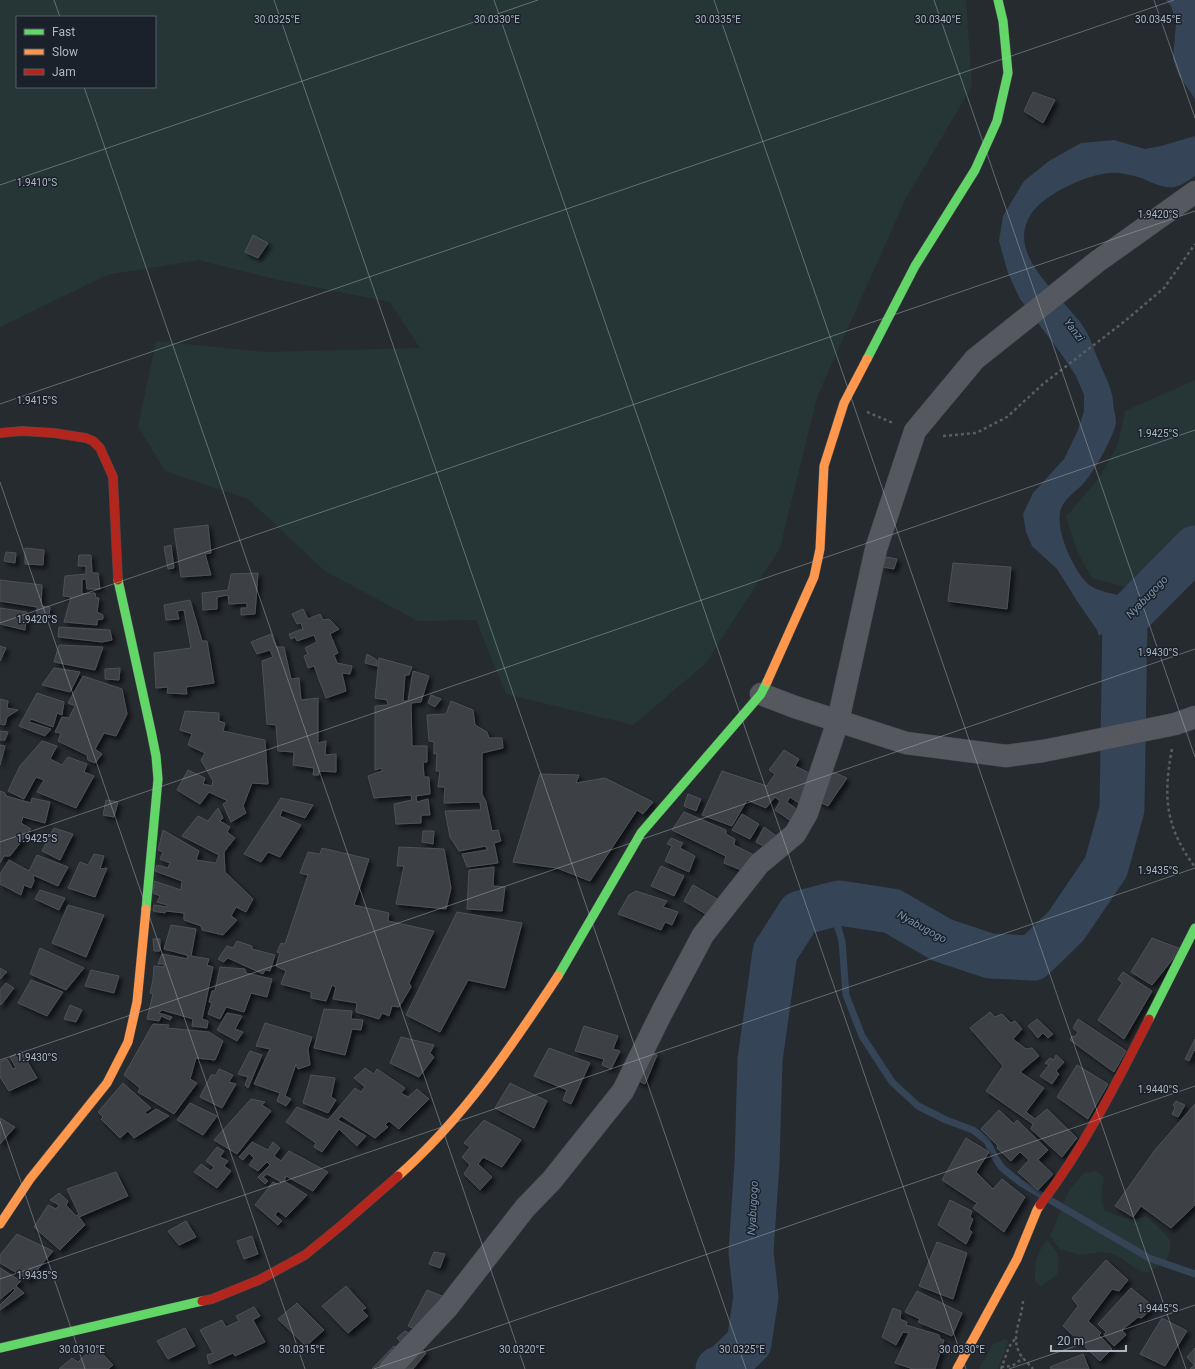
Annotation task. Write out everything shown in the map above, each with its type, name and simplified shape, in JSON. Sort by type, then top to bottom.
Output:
[{"type":"main road","points":[[0,1348],[212,1299],[259,1280],[305,1255],[416,1160],[460,1113],[522,1031],[565,966],[641,833],[761,694],[814,577],[820,549],[824,466],[844,403],[914,266],[975,170],[997,121],[1008,73],[1003,21],[998,0]]},
{"type":"main road","points":[[0,433],[14,430],[39,430],[86,438],[93,441],[100,448],[113,477],[118,582],[151,731],[156,756],[158,779],[138,1002],[128,1042],[107,1083],[30,1179],[0,1224]]},
{"type":"main road","points":[[957,1369],[1017,1259],[1037,1210],[1059,1181],[1106,1104],[1195,928]]},
{"type":"street","points":[[390,1369],[447,1308],[525,1208],[552,1180],[623,1091],[702,935],[759,864],[795,834],[807,813],[838,721],[876,550],[915,431],[975,359],[1098,260],[1195,192]]},
{"type":"street","points":[[761,694],[906,743],[1006,756],[1074,745],[1185,721]]},
{"type":"path","points":[[1043,384],[1125,321],[1164,288],[1195,244]]},
{"type":"path","points":[[1185,721],[1172,748],[1167,774],[1168,815],[1185,854],[1195,867]]},
{"type":"path","points":[[1023,1298],[1016,1338],[1016,1347],[1033,1369]]},
{"type":"path","points":[[1001,1368],[1009,1347],[1016,1338]]},
{"type":"path","points":[[1001,1368],[1012,1366],[1023,1358]]},
{"type":"shaded area","points":[[0,0],[966,0],[972,86],[905,200],[817,397],[780,548],[706,663],[633,725],[506,694],[476,620],[418,621],[325,571],[248,499],[165,471],[138,426],[156,341],[266,352],[420,348],[390,302],[279,280],[199,260],[107,275],[0,327]]},
{"type":"shaded area","points":[[1195,380],[1195,533],[1174,559],[1140,591],[1092,578],[1078,553],[1066,517],[1102,474],[1118,444],[1125,411]]},
{"type":"shaded area","points":[[1096,1171],[1104,1177],[1101,1201],[1105,1211],[1131,1220],[1146,1216],[1170,1240],[1170,1251],[1166,1260],[1149,1272],[1143,1272],[1135,1268],[1123,1259],[1111,1253],[1102,1252],[1081,1255],[1060,1249],[1050,1236],[1070,1189],[1084,1173]]},
{"type":"shaded area","points":[[1047,1240],[1058,1256],[1059,1264],[1057,1275],[1041,1286],[1035,1282],[1036,1265],[1040,1250]]},
{"type":"shaded area","points":[[1006,1339],[1008,1342],[998,1369],[979,1369],[993,1344]]},
{"type":"water","points":[[1166,0],[1195,0],[1195,99],[1179,76],[1173,59],[1176,23],[1171,6]]},
{"type":"water","name":"Yanzi","points":[[1195,136],[1195,176],[1182,184],[1168,187],[1158,185],[1136,176],[1119,173],[1097,175],[1071,184],[1047,198],[1031,214],[1025,230],[1025,246],[1031,261],[1041,276],[1077,318],[1086,331],[1108,382],[1112,396],[1116,423],[1111,437],[1097,465],[1082,485],[1062,505],[1060,517],[1060,527],[1066,548],[1082,577],[1087,583],[1095,588],[1126,597],[1125,619],[1099,636],[1097,630],[1057,569],[1032,546],[1026,532],[1023,514],[1033,493],[1064,459],[1078,430],[1084,411],[1084,395],[1076,376],[1062,355],[1020,299],[1008,273],[999,241],[1003,216],[1024,181],[1049,161],[1081,143],[1114,140],[1145,149]]},
{"type":"building","points":[[1033,92],[1055,100],[1043,123],[1024,111]]},
{"type":"building","points":[[253,235],[268,243],[258,258],[245,252]]},
{"type":"building","points":[[208,525],[211,553],[205,554],[211,575],[181,577],[174,529]]},
{"type":"building","points":[[171,545],[174,568],[168,569],[164,547]]},
{"type":"building","points":[[25,548],[44,550],[43,565],[25,564]]},
{"type":"building","points":[[6,552],[16,553],[15,563],[4,561]]},
{"type":"building","points":[[79,555],[91,555],[92,573],[98,573],[100,589],[87,589],[86,579],[82,579],[82,594],[95,593],[96,598],[99,598],[97,612],[103,615],[103,619],[97,620],[97,625],[64,622],[71,597],[63,596],[65,576],[86,574],[86,566],[78,566]]},
{"type":"building","points":[[886,557],[897,559],[894,569],[883,567]]},
{"type":"building","points":[[953,563],[1011,567],[1007,609],[948,601]]},
{"type":"building","points":[[258,573],[255,614],[241,615],[241,608],[247,608],[247,603],[229,604],[228,595],[217,597],[217,609],[203,610],[202,593],[228,590],[231,574]]},
{"type":"building","points":[[0,580],[42,585],[41,606],[50,607],[49,616],[37,615],[37,607],[0,601]]},
{"type":"building","points":[[190,600],[202,641],[207,641],[214,683],[186,687],[187,694],[167,693],[168,687],[156,688],[154,653],[191,648],[184,610],[177,611],[179,619],[166,620],[164,605]]},
{"type":"building","points":[[0,608],[27,612],[25,630],[0,624]]},
{"type":"building","points":[[303,609],[308,619],[320,614],[323,620],[329,619],[339,629],[330,634],[338,653],[334,655],[337,663],[352,666],[350,674],[342,673],[346,691],[326,698],[314,666],[308,668],[304,656],[308,654],[305,648],[317,642],[314,635],[297,641],[295,637],[291,639],[289,634],[303,629],[301,623],[297,624],[292,614]]},
{"type":"building","points":[[59,627],[110,630],[112,640],[102,642],[58,637]]},
{"type":"building","points":[[271,634],[276,647],[284,647],[291,679],[299,678],[301,700],[318,698],[318,743],[326,741],[325,755],[336,754],[336,772],[319,771],[319,775],[313,775],[314,768],[293,765],[294,752],[278,751],[276,725],[267,724],[262,661],[273,657],[270,650],[257,654],[251,642]]},
{"type":"building","points":[[59,645],[103,647],[95,670],[54,662]]},
{"type":"building","points":[[0,646],[6,648],[0,661]]},
{"type":"building","points":[[367,654],[377,660],[377,666],[365,663]]},
{"type":"building","points":[[379,658],[412,667],[409,675],[405,675],[403,701],[408,701],[413,671],[429,676],[421,702],[411,703],[412,746],[427,746],[427,762],[423,762],[424,777],[429,777],[430,794],[416,796],[417,802],[428,799],[430,815],[421,815],[421,823],[396,824],[394,804],[412,800],[411,795],[374,798],[368,776],[382,771],[382,768],[375,770],[375,706],[388,705],[387,700],[375,698]]},
{"type":"building","points":[[54,668],[80,672],[70,692],[42,685]]},
{"type":"building","points":[[120,668],[119,680],[105,679],[105,669]]},
{"type":"building","points":[[83,676],[122,689],[127,714],[116,736],[104,733],[95,749],[102,754],[95,763],[88,760],[87,755],[58,741],[61,733],[55,732],[62,717],[69,718],[75,706],[68,703]]},
{"type":"building","points":[[37,693],[64,702],[62,715],[57,713],[53,727],[31,719],[29,722],[51,729],[45,736],[19,726]]},
{"type":"building","points":[[431,695],[441,699],[435,707],[428,703]]},
{"type":"building","points":[[0,699],[8,701],[7,708],[18,710],[7,717],[5,725],[0,724]]},
{"type":"building","points":[[451,701],[473,710],[475,725],[487,732],[489,738],[502,738],[503,748],[482,753],[482,794],[486,802],[492,831],[498,830],[501,841],[494,843],[498,863],[467,867],[462,854],[487,850],[486,846],[459,851],[450,837],[445,811],[481,810],[480,802],[444,803],[445,787],[438,787],[440,771],[436,771],[437,753],[434,754],[434,742],[429,741],[427,715],[446,714]]},
{"type":"building","points":[[185,711],[219,713],[219,721],[225,723],[223,731],[265,740],[268,784],[252,783],[243,806],[246,813],[231,822],[223,804],[228,801],[209,792],[200,804],[177,790],[188,770],[205,778],[203,784],[212,786],[213,781],[201,760],[205,753],[188,745],[192,734],[180,730]]},
{"type":"building","points":[[0,731],[8,732],[5,740],[0,740]]},
{"type":"building","points":[[42,741],[57,746],[50,759],[62,765],[68,757],[87,764],[84,772],[94,776],[76,808],[37,792],[44,780],[36,777],[24,799],[8,791],[20,766]]},
{"type":"building","points":[[0,745],[5,746],[0,765]]},
{"type":"building","points":[[784,750],[799,759],[795,766],[823,780],[828,770],[847,778],[828,806],[808,797],[800,804],[790,797],[787,802],[799,811],[791,821],[775,810],[780,801],[775,797],[766,808],[747,800],[732,826],[702,815],[722,771],[767,786],[775,774],[769,770]]},
{"type":"building","points":[[540,774],[579,775],[576,783],[605,778],[653,802],[643,814],[637,810],[590,881],[557,868],[513,862]]},
{"type":"building","points":[[0,791],[5,793],[6,796],[31,803],[32,798],[50,802],[45,823],[23,817],[21,823],[31,829],[10,856],[4,856],[0,863]]},
{"type":"building","points":[[688,794],[701,799],[696,811],[684,806]]},
{"type":"building","points":[[281,798],[313,805],[305,818],[282,810],[280,816],[301,825],[280,857],[268,852],[261,862],[244,854]]},
{"type":"building","points":[[106,800],[118,802],[114,817],[103,815]]},
{"type":"building","points":[[218,808],[223,818],[220,821],[230,827],[227,832],[235,838],[224,852],[225,872],[253,899],[246,912],[236,907],[231,916],[237,920],[223,935],[202,930],[201,926],[184,920],[184,913],[166,911],[165,913],[153,911],[154,905],[167,907],[167,905],[157,902],[160,896],[153,893],[154,881],[181,890],[182,881],[155,871],[157,865],[168,868],[170,863],[160,859],[163,852],[158,850],[163,830],[199,851],[196,860],[216,863],[219,855],[182,836],[198,816],[208,821]]},
{"type":"building","points":[[684,812],[726,830],[726,834],[735,839],[734,845],[756,856],[746,872],[724,863],[726,856],[672,830]]},
{"type":"building","points":[[742,814],[759,824],[750,839],[732,830]]},
{"type":"building","points":[[764,827],[782,840],[774,852],[756,842]]},
{"type":"building","points":[[54,828],[73,834],[60,860],[42,851]]},
{"type":"building","points":[[423,831],[434,831],[433,844],[422,842]]},
{"type":"building","points":[[671,838],[683,843],[680,848],[695,856],[689,872],[665,861],[672,846],[667,844]]},
{"type":"building","points":[[399,847],[444,849],[451,888],[446,909],[396,904],[404,866],[397,866]]},
{"type":"building","points":[[322,848],[369,859],[354,905],[389,913],[388,921],[434,931],[409,983],[411,987],[399,1007],[392,1006],[389,1016],[382,1013],[379,1019],[356,1012],[357,1003],[333,999],[336,987],[332,985],[326,1001],[311,998],[311,992],[281,984],[286,971],[276,966],[280,953],[277,952],[281,943],[285,944],[308,875],[300,873],[308,852],[320,854]]},
{"type":"building","points":[[94,854],[104,856],[100,869],[107,868],[95,897],[68,888],[80,862],[88,865]]},
{"type":"building","points":[[37,855],[68,867],[58,886],[33,875],[34,881],[31,888],[24,885],[21,895],[0,884],[0,874],[9,860],[29,871]]},
{"type":"building","points":[[661,866],[684,876],[674,896],[651,886]]},
{"type":"building","points":[[494,867],[493,886],[505,887],[502,911],[467,909],[469,870]]},
{"type":"building","points":[[693,885],[719,900],[709,916],[684,901]]},
{"type":"building","points":[[40,890],[65,898],[59,910],[35,899]]},
{"type":"building","points":[[636,891],[667,901],[663,907],[678,912],[672,925],[665,922],[661,930],[618,914],[629,895]]},
{"type":"building","points":[[68,905],[104,915],[86,957],[52,943]]},
{"type":"building","points":[[457,912],[522,923],[505,988],[468,980],[440,1032],[406,1015]]},
{"type":"building","points":[[171,925],[196,929],[191,956],[209,959],[207,965],[213,967],[202,1019],[208,1021],[207,1028],[192,1026],[193,1019],[162,1010],[159,1013],[172,1017],[170,1020],[161,1016],[159,1021],[147,1019],[153,994],[150,993],[154,966],[164,967],[164,964],[158,964],[162,954],[188,959],[187,955],[164,949]]},
{"type":"building","points":[[1152,938],[1181,949],[1152,985],[1131,972]]},
{"type":"building","points":[[153,939],[160,939],[160,951],[154,951]]},
{"type":"building","points":[[237,941],[252,946],[252,949],[275,955],[270,971],[265,970],[263,974],[228,958],[224,962],[218,959],[227,946],[233,948]]},
{"type":"building","points":[[40,948],[84,968],[66,990],[30,974]]},
{"type":"building","points":[[220,967],[245,969],[246,973],[272,979],[267,997],[251,993],[244,1012],[226,1007],[220,1019],[208,1014],[212,1003],[209,1002],[212,991],[215,991]]},
{"type":"building","points":[[0,968],[7,972],[0,979]]},
{"type":"building","points":[[91,970],[119,976],[114,993],[85,986]]},
{"type":"building","points":[[1123,972],[1152,991],[1124,1039],[1098,1020],[1122,983],[1118,979]]},
{"type":"building","points":[[31,980],[63,992],[47,1016],[18,1003]]},
{"type":"building","points":[[6,983],[14,988],[1,1005],[0,990]]},
{"type":"building","points":[[70,1005],[82,1010],[76,1022],[64,1019]]},
{"type":"building","points":[[324,1009],[352,1011],[351,1019],[363,1020],[361,1030],[352,1029],[345,1055],[314,1048]]},
{"type":"building","points":[[990,1012],[995,1017],[1002,1014],[1011,1023],[1015,1021],[1022,1029],[1013,1039],[1026,1049],[1032,1048],[1039,1056],[1020,1072],[1044,1088],[1026,1112],[1035,1119],[1047,1109],[1077,1138],[1062,1157],[1031,1129],[1033,1124],[986,1091],[1003,1066],[970,1028]]},
{"type":"building","points":[[227,1013],[242,1016],[235,1029],[243,1032],[237,1041],[217,1030]]},
{"type":"building","points":[[1037,1019],[1053,1034],[1048,1038],[1043,1033],[1038,1038],[1028,1026]]},
{"type":"building","points":[[1078,1019],[1126,1051],[1114,1072],[1070,1040],[1072,1036],[1075,1037],[1078,1032],[1073,1028]]},
{"type":"building","points":[[265,1023],[312,1037],[308,1049],[310,1065],[298,1069],[296,1064],[285,1096],[291,1099],[286,1106],[277,1101],[280,1093],[254,1084],[270,1049],[256,1046]]},
{"type":"building","points":[[153,1024],[169,1025],[167,1028],[209,1032],[223,1041],[215,1060],[196,1058],[190,1079],[197,1083],[174,1114],[138,1092],[140,1088],[124,1075]]},
{"type":"building","points":[[584,1026],[618,1036],[613,1049],[620,1051],[611,1069],[602,1065],[604,1059],[575,1051]]},
{"type":"building","points":[[401,1037],[434,1045],[430,1053],[434,1057],[419,1077],[390,1063]]},
{"type":"building","points":[[1195,1039],[1195,1051],[1194,1050],[1189,1061],[1185,1059]]},
{"type":"building","points":[[549,1048],[590,1063],[571,1104],[563,1100],[567,1090],[534,1076]]},
{"type":"building","points":[[633,1048],[657,1055],[645,1084],[624,1074]]},
{"type":"building","points":[[21,1051],[37,1078],[9,1091],[0,1077],[0,1062],[7,1059],[13,1069],[16,1068],[10,1057]]},
{"type":"building","points":[[250,1051],[262,1055],[248,1088],[245,1085],[248,1077],[238,1074]]},
{"type":"building","points":[[1056,1055],[1064,1062],[1056,1071],[1059,1074],[1052,1084],[1040,1076],[1049,1065],[1045,1063],[1050,1058],[1054,1060]]},
{"type":"building","points":[[1077,1065],[1108,1084],[1088,1119],[1057,1097]]},
{"type":"building","points":[[365,1068],[374,1074],[377,1069],[405,1088],[401,1093],[408,1097],[417,1089],[429,1099],[399,1129],[389,1121],[385,1125],[388,1127],[375,1138],[341,1116],[338,1120],[366,1136],[357,1146],[339,1129],[322,1152],[314,1147],[316,1143],[286,1122],[297,1107],[328,1120],[355,1088],[361,1092],[365,1087],[354,1078]]},
{"type":"building","points":[[219,1069],[233,1075],[229,1082],[236,1084],[222,1108],[200,1097],[211,1075],[216,1075]]},
{"type":"building","points":[[311,1075],[335,1078],[331,1097],[336,1100],[328,1113],[303,1103]]},
{"type":"building","points":[[123,1083],[151,1108],[145,1112],[147,1115],[156,1109],[169,1116],[134,1138],[128,1131],[120,1138],[101,1119],[103,1117],[98,1112]]},
{"type":"building","points":[[510,1083],[547,1101],[534,1128],[495,1108]]},
{"type":"building","points":[[251,1099],[265,1102],[262,1105],[271,1111],[237,1154],[214,1140]]},
{"type":"building","points":[[1176,1101],[1185,1105],[1178,1117],[1172,1114],[1175,1108],[1173,1105]]},
{"type":"building","points":[[190,1103],[217,1116],[203,1135],[177,1120]]},
{"type":"building","points":[[1195,1104],[1195,1205],[1171,1228],[1141,1206],[1133,1217],[1115,1206],[1155,1150]]},
{"type":"building","points":[[999,1110],[1014,1124],[1017,1120],[1048,1150],[1038,1160],[1053,1174],[1038,1190],[1018,1172],[1029,1160],[1020,1152],[1011,1161],[997,1148],[998,1146],[981,1129]]},
{"type":"building","points":[[0,1118],[15,1127],[0,1144]]},
{"type":"building","points":[[484,1120],[521,1140],[502,1167],[483,1157],[478,1164],[492,1177],[480,1190],[464,1174],[470,1165],[462,1157],[470,1147],[464,1143]]},
{"type":"building","points":[[966,1138],[989,1152],[976,1172],[993,1189],[1002,1179],[1025,1197],[1004,1232],[973,1208],[977,1203],[942,1180]]},
{"type":"building","points":[[252,1142],[268,1150],[273,1142],[280,1148],[274,1156],[281,1161],[289,1151],[328,1172],[313,1191],[286,1176],[284,1181],[307,1195],[286,1217],[278,1211],[275,1215],[282,1221],[278,1225],[255,1205],[273,1182],[279,1185],[281,1182],[267,1174],[263,1177],[268,1181],[265,1184],[258,1177],[270,1165],[267,1162],[258,1171],[249,1165],[254,1158],[249,1153],[243,1160],[239,1157]]},
{"type":"building","points":[[217,1147],[224,1151],[220,1157],[228,1161],[224,1166],[231,1171],[217,1188],[194,1172],[201,1164],[211,1171],[214,1167],[206,1161]]},
{"type":"building","points":[[116,1172],[128,1196],[79,1217],[85,1225],[60,1250],[34,1227],[48,1205],[56,1209],[59,1205],[50,1200],[59,1193],[68,1201],[66,1205],[76,1216],[79,1214],[67,1189]]},
{"type":"building","points":[[950,1200],[972,1211],[970,1217],[973,1219],[969,1229],[972,1232],[966,1244],[938,1225]]},
{"type":"building","points":[[186,1221],[196,1237],[179,1245],[168,1231]]},
{"type":"building","points":[[17,1234],[53,1251],[29,1280],[0,1263],[0,1255]]},
{"type":"building","points":[[252,1236],[258,1254],[244,1259],[237,1241]]},
{"type":"building","points":[[937,1242],[967,1253],[953,1299],[919,1286]]},
{"type":"building","points":[[434,1252],[445,1254],[440,1268],[429,1264]]},
{"type":"building","points":[[1106,1260],[1128,1280],[1119,1291],[1112,1289],[1088,1321],[1101,1333],[1099,1335],[1112,1349],[1100,1361],[1063,1326],[1078,1306],[1072,1298]]},
{"type":"building","points":[[0,1268],[21,1281],[16,1286],[24,1293],[0,1310],[0,1305],[15,1290],[14,1288],[0,1299]]},
{"type":"building","points":[[346,1286],[366,1308],[362,1310],[368,1316],[348,1333],[322,1306]]},
{"type":"building","points":[[1131,1288],[1153,1306],[1142,1318],[1138,1317],[1122,1330],[1126,1335],[1114,1346],[1104,1335],[1106,1332],[1098,1324]]},
{"type":"building","points":[[427,1290],[447,1298],[428,1335],[408,1326]]},
{"type":"building","points":[[917,1291],[962,1313],[952,1336],[918,1322],[920,1319],[905,1312]]},
{"type":"building","points":[[297,1303],[324,1330],[306,1346],[278,1319]]},
{"type":"building","points":[[254,1307],[260,1316],[253,1320],[265,1342],[235,1356],[233,1353],[209,1364],[207,1355],[213,1353],[200,1330],[222,1320],[226,1327],[239,1321],[236,1316]]},
{"type":"building","points":[[893,1308],[901,1311],[900,1319],[907,1322],[906,1325],[939,1335],[940,1339],[944,1340],[935,1369],[913,1369],[895,1363],[909,1333],[903,1332],[896,1345],[882,1337]]},
{"type":"building","points":[[1162,1318],[1187,1331],[1165,1366],[1140,1354]]},
{"type":"building","points":[[185,1328],[195,1346],[168,1359],[157,1341]]},
{"type":"building","points":[[405,1331],[412,1335],[403,1345],[397,1338]]},
{"type":"building","points":[[413,1342],[426,1353],[413,1369],[372,1369],[394,1346],[404,1351]]},
{"type":"building","points":[[95,1346],[113,1365],[108,1369],[59,1369],[72,1358],[78,1362]]},
{"type":"building","points":[[1195,1348],[1195,1369],[1190,1369],[1194,1365],[1187,1357]]},
{"type":"building","points":[[1083,1354],[1089,1369],[1051,1369],[1050,1367]]},
{"type":"waterway","name":"Nyabugogo","points":[[718,1369],[725,1366],[749,1343],[756,1297],[751,1252],[757,1163],[760,1060],[775,952],[800,913],[839,903],[892,911],[942,940],[990,956],[1033,958],[1066,926],[1106,867],[1122,809],[1125,619],[1195,548]]},
{"type":"waterway","points":[[831,905],[842,941],[846,995],[862,1036],[892,1082],[918,1106],[946,1120],[973,1130],[987,1141],[1002,1168],[1021,1183],[1149,1258],[1195,1274]]},
{"type":"traffic: fast","points":[[867,359],[915,266],[975,170],[997,121],[1008,73],[1003,21],[998,0]]},
{"type":"traffic: fast","points":[[118,580],[151,731],[156,756],[158,779],[146,909]]},
{"type":"traffic: fast","points":[[558,976],[641,833],[761,694],[767,682]]},
{"type":"traffic: fast","points":[[1149,1019],[1195,928]]},
{"type":"traffic: fast","points":[[0,1348],[202,1301]]},
{"type":"traffic: slow","points":[[767,682],[814,577],[820,549],[824,466],[844,403],[867,359]]},
{"type":"traffic: slow","points":[[0,1224],[30,1179],[107,1083],[128,1042],[137,1002],[146,909]]},
{"type":"traffic: slow","points":[[398,1176],[422,1154],[465,1106],[504,1055],[558,976]]},
{"type":"traffic: slow","points":[[957,1369],[1017,1259],[1040,1205]]},
{"type":"traffic: jam","points":[[0,433],[22,431],[54,433],[86,438],[93,441],[100,448],[113,477],[118,580]]},
{"type":"traffic: jam","points":[[1040,1205],[1071,1161],[1099,1115],[1149,1019]]},
{"type":"traffic: jam","points":[[202,1301],[212,1299],[259,1280],[305,1255],[398,1176]]}]
